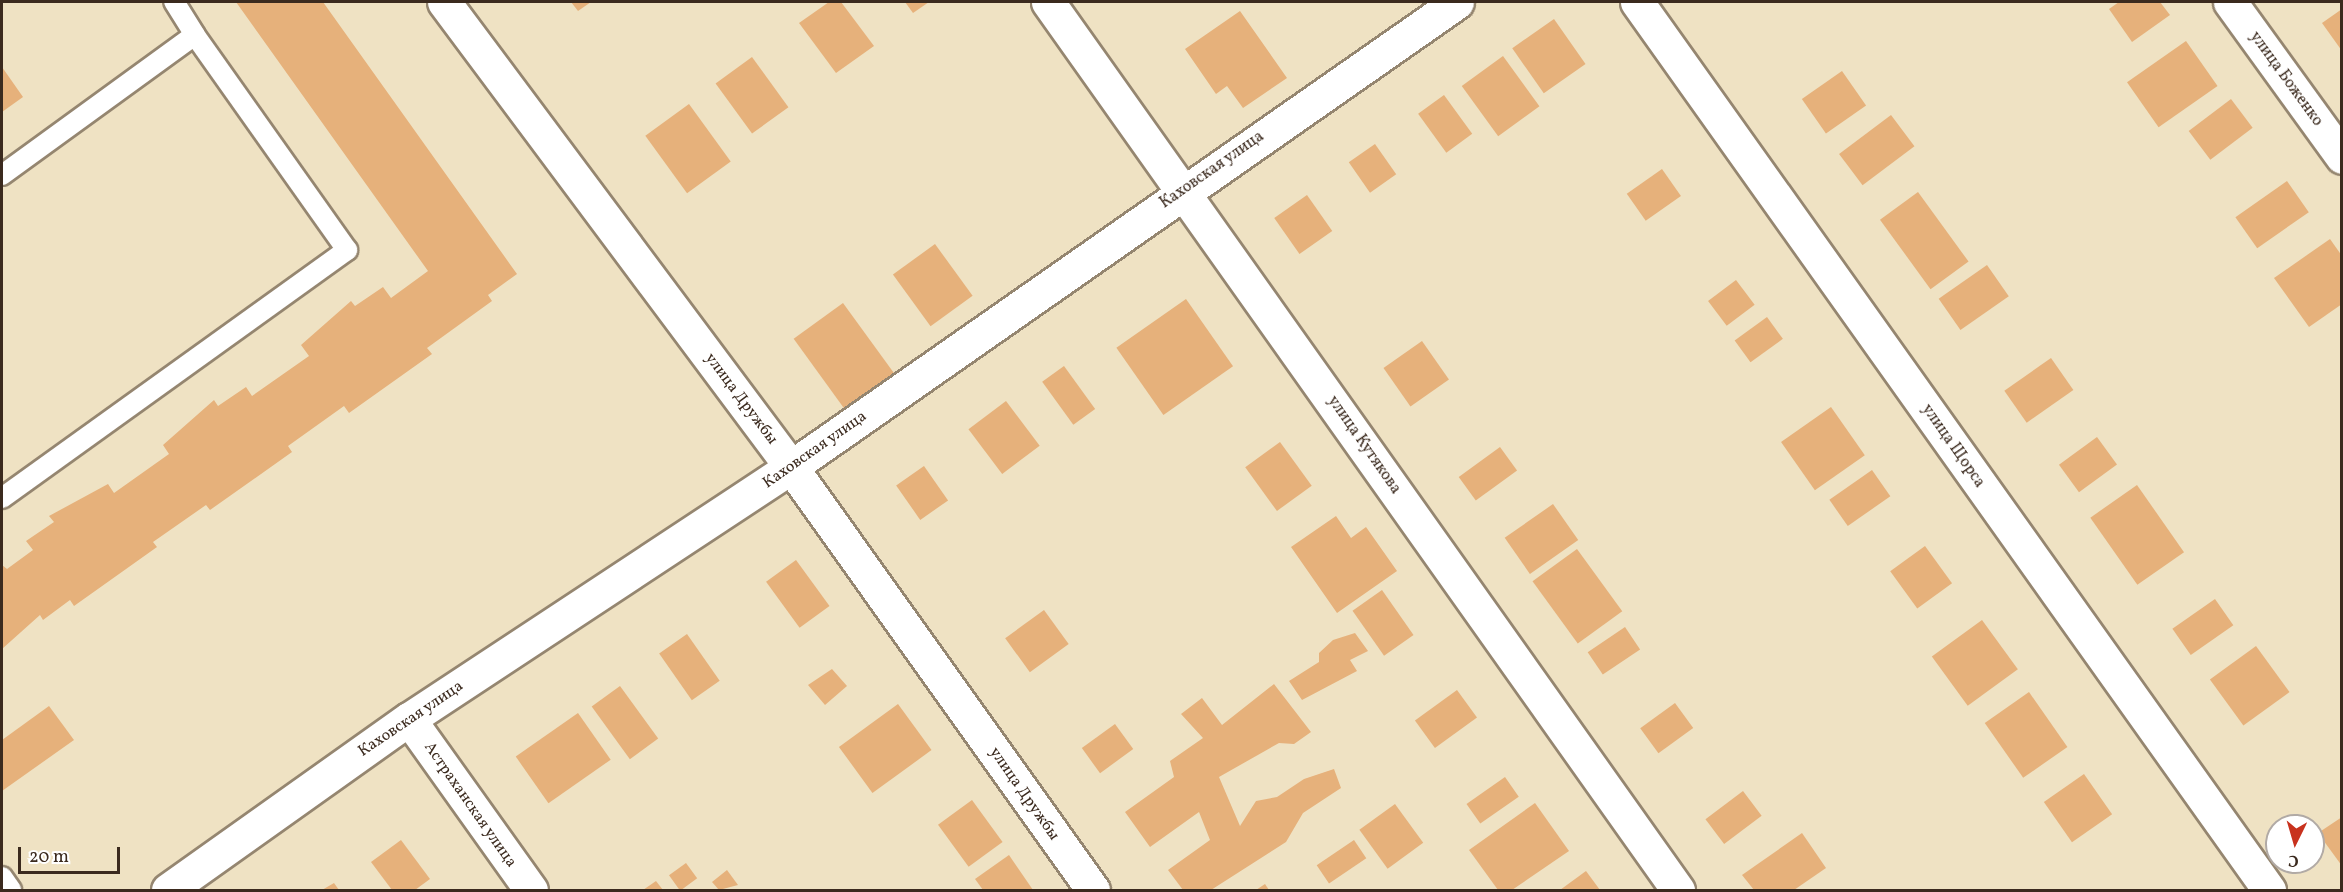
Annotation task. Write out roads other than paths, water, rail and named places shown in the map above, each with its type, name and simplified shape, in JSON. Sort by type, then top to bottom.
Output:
[{"type":"street","name":"улица Дружбы","points":[[444,2],[792,467],[1093,891]]},
{"type":"street","name":"улица Кутякова","points":[[1048,2],[1184,189],[1678,891]]},
{"type":"street","name":"Каховская улица","points":[[168,891],[409,719],[792,467],[1184,189],[1457,2]]},
{"type":"street","name":"улица Щорса","points":[[1637,2],[2269,891]]},
{"type":"street","name":"улица Боженко","points":[[2230,2],[2342,157]]},
{"type":"street","name":"Астраханская улица","points":[[409,719],[531,891]]},
{"type":"lane","points":[[2,498],[347,250],[174,2]]},
{"type":"lane","points":[[2,175],[195,35]]},
{"type":"lane","points":[[2,877],[11,891]]}]
